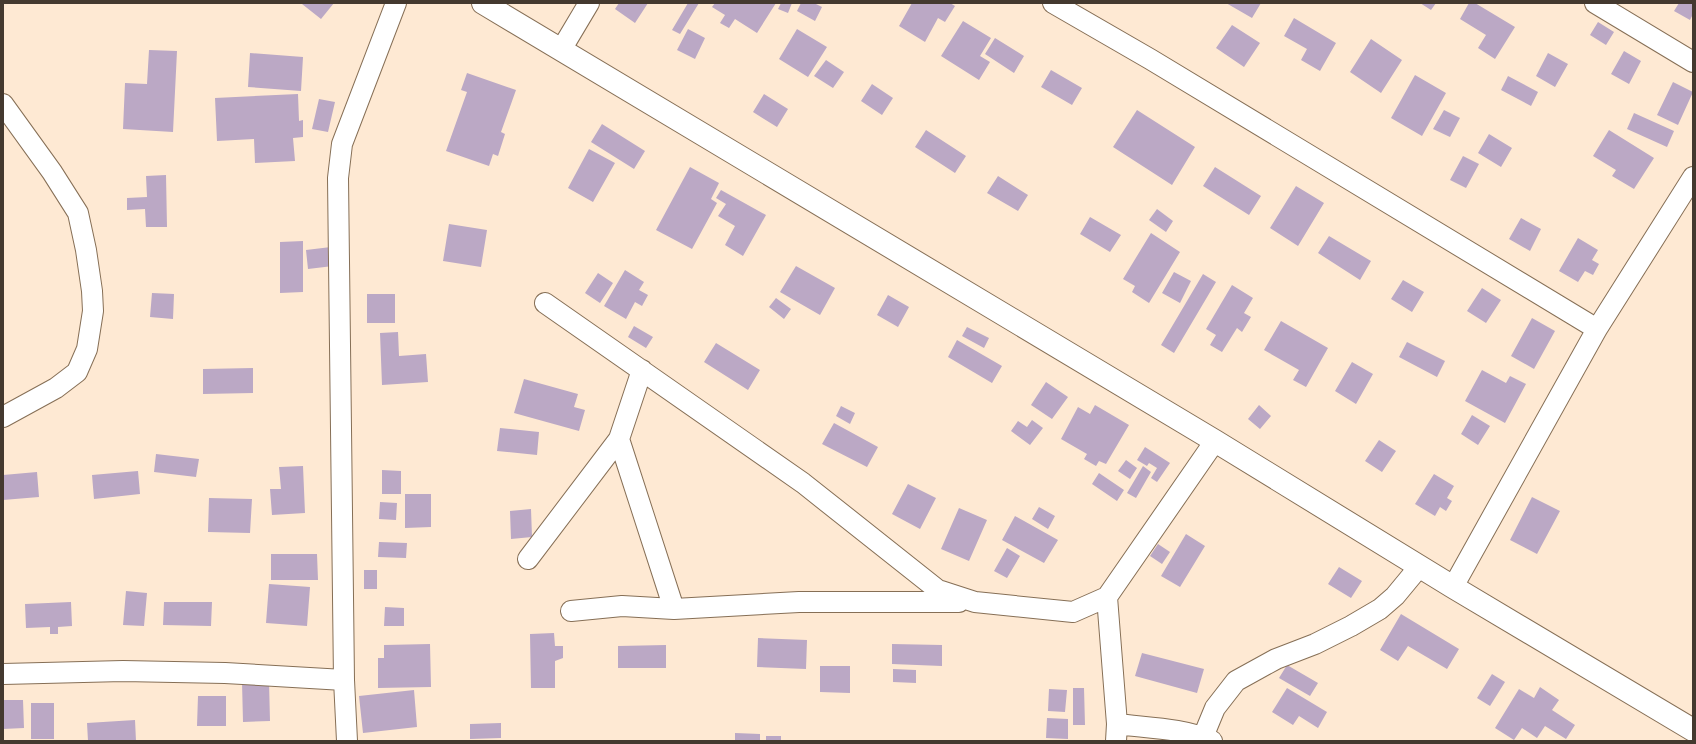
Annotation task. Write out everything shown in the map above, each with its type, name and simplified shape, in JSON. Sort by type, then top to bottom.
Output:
[{"type":"street","points":[[347,741],[344,680],[338,178],[342,144],[396,3]]},
{"type":"street","points":[[483,3],[1215,441],[1419,567],[1693,730]]},
{"type":"street","points":[[561,50],[589,3]]},
{"type":"street","points":[[1053,3],[1150,59],[1597,329]]},
{"type":"street","points":[[1595,3],[1693,62]]},
{"type":"street","points":[[3,104],[52,172],[78,213],[86,250],[93,311],[87,350],[77,372],[56,388],[3,417]]},
{"type":"street","points":[[1453,587],[1597,329],[1693,177]]},
{"type":"street","points":[[545,303],[803,483],[938,590],[975,602]]},
{"type":"street","points":[[528,559],[619,439],[642,370]]},
{"type":"street","points":[[619,439],[674,608]]},
{"type":"street","points":[[571,611],[622,606],[674,608],[799,602],[975,602],[1073,612],[1108,597],[1215,441]]},
{"type":"street","points":[[1108,597],[1116,733],[1170,730],[1208,739],[1215,708],[1236,681],[1276,659],[1315,644],[1351,626],[1380,609],[1395,596],[1419,567]]},
{"type":"street","points":[[3,674],[131,671],[225,673],[344,680]]},
{"type":"building","points":[[334,3],[321,19],[302,4]]},
{"type":"building","points":[[619,3],[648,3],[635,23],[615,9]]},
{"type":"building","points":[[688,3],[699,3],[680,34],[672,30]]},
{"type":"building","points":[[715,3],[776,3],[757,33],[735,19],[729,28],[720,23],[725,15],[712,7]]},
{"type":"building","points":[[781,3],[792,3],[788,13],[778,9]]},
{"type":"building","points":[[801,3],[814,3],[822,7],[815,21],[797,11]]},
{"type":"building","points":[[912,3],[950,3],[955,6],[945,22],[938,18],[925,42],[899,26]]},
{"type":"building","points":[[1226,3],[1261,3],[1252,18]]},
{"type":"building","points":[[1420,3],[1436,3],[1431,10]]},
{"type":"building","points":[[1469,3],[1475,3],[1515,27],[1495,59],[1478,48],[1486,35],[1460,19]]},
{"type":"building","points":[[1679,3],[1693,3],[1693,14],[1690,20],[1674,11]]},
{"type":"building","points":[[1294,18],[1336,43],[1320,71],[1301,60],[1307,49],[1284,36]]},
{"type":"building","points":[[963,21],[991,38],[980,56],[990,62],[979,80],[941,56]]},
{"type":"building","points":[[1598,22],[1614,32],[1606,45],[1590,35]]},
{"type":"building","points":[[1232,25],[1260,43],[1244,67],[1216,48]]},
{"type":"building","points":[[688,29],[705,38],[695,59],[677,50]]},
{"type":"building","points":[[797,29],[827,47],[808,77],[779,59]]},
{"type":"building","points":[[995,38],[1024,56],[1014,73],[985,54]]},
{"type":"building","points":[[1371,39],[1402,60],[1381,93],[1350,72]]},
{"type":"building","points":[[149,50],[177,51],[173,132],[123,129],[125,83],[147,84]]},
{"type":"building","points":[[1624,51],[1641,61],[1629,84],[1611,74]]},
{"type":"building","points":[[250,53],[303,57],[301,91],[248,87]]},
{"type":"building","points":[[1548,53],[1568,64],[1555,87],[1536,76]]},
{"type":"building","points":[[826,60],[844,72],[833,88],[814,76]]},
{"type":"building","points":[[1051,70],[1082,88],[1072,105],[1041,87]]},
{"type":"building","points":[[467,73],[516,90],[501,132],[505,134],[498,156],[493,154],[489,166],[446,151],[467,92],[461,90]]},
{"type":"building","points":[[1415,75],[1446,93],[1422,136],[1391,118]]},
{"type":"building","points":[[1508,76],[1538,92],[1531,106],[1501,90]]},
{"type":"building","points":[[1673,82],[1693,92],[1678,125],[1657,115]]},
{"type":"building","points":[[872,84],[893,98],[882,115],[861,101]]},
{"type":"building","points":[[298,94],[299,121],[303,120],[303,137],[293,138],[295,161],[255,163],[254,139],[217,141],[215,98]]},
{"type":"building","points":[[764,94],[788,109],[777,127],[753,112]]},
{"type":"building","points":[[319,99],[335,102],[328,132],[312,129]]},
{"type":"building","points":[[1137,110],[1195,147],[1172,185],[1113,147]]},
{"type":"building","points":[[1444,110],[1460,118],[1450,137],[1433,129]]},
{"type":"building","points":[[1634,113],[1674,131],[1667,147],[1627,129]]},
{"type":"building","points":[[602,124],[645,151],[634,169],[591,142]]},
{"type":"building","points":[[926,130],[966,156],[955,173],[915,147]]},
{"type":"building","points":[[1609,130],[1654,158],[1634,189],[1612,176],[1616,170],[1593,156]]},
{"type":"building","points":[[1489,134],[1512,148],[1501,167],[1478,153]]},
{"type":"building","points":[[589,149],[615,163],[593,202],[568,188]]},
{"type":"building","points":[[1463,156],[1479,164],[1466,188],[1450,180]]},
{"type":"building","points":[[690,167],[719,183],[711,199],[717,203],[692,249],[656,230]]},
{"type":"building","points":[[1215,167],[1261,196],[1249,215],[1203,186]]},
{"type":"building","points":[[166,175],[167,227],[146,227],[145,209],[127,210],[127,198],[147,197],[146,176]]},
{"type":"building","points":[[998,176],[1028,195],[1018,211],[987,193]]},
{"type":"building","points":[[1296,186],[1324,203],[1298,246],[1270,228]]},
{"type":"building","points":[[721,190],[766,215],[743,256],[725,245],[735,226],[718,216],[726,204],[716,198]]},
{"type":"building","points":[[1157,209],[1173,221],[1166,232],[1149,220]]},
{"type":"building","points":[[1090,217],[1121,235],[1110,252],[1080,234]]},
{"type":"building","points":[[1521,218],[1541,229],[1530,251],[1509,239]]},
{"type":"building","points":[[449,224],[487,230],[481,267],[443,261]]},
{"type":"building","points":[[1151,233],[1180,252],[1149,303],[1132,292],[1135,286],[1123,279]]},
{"type":"building","points":[[1329,236],[1371,261],[1360,280],[1318,253]]},
{"type":"building","points":[[1578,238],[1598,250],[1592,260],[1599,264],[1593,275],[1585,271],[1578,282],[1559,271]]},
{"type":"building","points":[[303,241],[303,292],[280,293],[280,242]]},
{"type":"building","points":[[331,247],[333,266],[308,269],[306,250]]},
{"type":"building","points":[[796,266],[835,288],[820,315],[780,292]]},
{"type":"building","points":[[625,270],[644,282],[639,290],[648,295],[642,306],[635,302],[626,319],[604,306]]},
{"type":"building","points":[[1174,272],[1191,281],[1180,303],[1162,293]]},
{"type":"building","points":[[598,273],[613,283],[600,303],[585,293]]},
{"type":"building","points":[[1203,274],[1216,282],[1174,353],[1161,345]]},
{"type":"building","points":[[1403,280],[1424,292],[1412,312],[1391,299]]},
{"type":"building","points":[[1232,285],[1253,298],[1244,313],[1251,317],[1242,332],[1237,328],[1222,352],[1210,345],[1216,335],[1206,329]]},
{"type":"building","points":[[1482,288],[1501,300],[1486,323],[1467,311]]},
{"type":"building","points":[[152,293],[174,294],[173,319],[150,317]]},
{"type":"building","points":[[367,294],[395,294],[395,323],[367,323]]},
{"type":"building","points":[[888,295],[909,307],[898,327],[877,315]]},
{"type":"building","points":[[776,298],[791,309],[784,319],[769,307]]},
{"type":"building","points":[[1532,318],[1555,331],[1534,369],[1511,356]]},
{"type":"building","points":[[1281,321],[1328,348],[1306,387],[1293,380],[1299,370],[1264,350]]},
{"type":"building","points":[[634,326],[653,337],[646,348],[628,337]]},
{"type":"building","points":[[967,327],[989,338],[984,348],[962,336]]},
{"type":"building","points":[[398,332],[399,356],[426,354],[428,382],[382,385],[380,333]]},
{"type":"building","points":[[957,340],[1002,366],[992,383],[948,357]]},
{"type":"building","points":[[1407,342],[1445,361],[1437,377],[1399,357]]},
{"type":"building","points":[[716,343],[760,370],[748,390],[704,362]]},
{"type":"building","points":[[1352,362],[1373,374],[1356,404],[1335,391]]},
{"type":"building","points":[[253,368],[253,393],[203,394],[203,369]]},
{"type":"building","points":[[1482,370],[1506,383],[1510,376],[1526,384],[1505,423],[1465,401]]},
{"type":"building","points":[[524,379],[578,394],[574,407],[585,410],[579,431],[514,413]]},
{"type":"building","points":[[1046,382],[1068,397],[1052,419],[1031,405]]},
{"type":"building","points":[[1095,405],[1129,425],[1106,464],[1099,461],[1096,466],[1084,459],[1087,454],[1061,439],[1078,407],[1090,414]]},
{"type":"building","points":[[1259,405],[1271,416],[1260,429],[1248,419]]},
{"type":"building","points":[[841,406],[855,413],[850,424],[836,416]]},
{"type":"building","points":[[1472,415],[1490,426],[1478,445],[1461,434]]},
{"type":"building","points":[[1032,420],[1043,428],[1030,445],[1011,431],[1018,421],[1027,427]]},
{"type":"building","points":[[834,423],[878,447],[867,467],[822,444]]},
{"type":"building","points":[[500,428],[539,432],[537,455],[497,451]]},
{"type":"building","points":[[1379,440],[1396,451],[1382,472],[1365,461]]},
{"type":"building","points":[[1145,447],[1170,463],[1157,482],[1151,478],[1157,468],[1149,463],[1147,466],[1137,460]]},
{"type":"building","points":[[156,454],[199,459],[196,477],[154,472]]},
{"type":"building","points":[[1126,460],[1137,468],[1130,479],[1118,471]]},
{"type":"building","points":[[303,466],[305,513],[272,515],[270,489],[281,489],[279,467]]},
{"type":"building","points":[[1143,466],[1151,472],[1136,498],[1127,493]]},
{"type":"building","points":[[382,470],[401,471],[401,494],[382,494]]},
{"type":"building","points":[[138,471],[140,494],[94,499],[92,475]]},
{"type":"building","points":[[37,472],[39,497],[3,500],[3,475]]},
{"type":"building","points":[[1099,473],[1124,490],[1117,501],[1092,484]]},
{"type":"building","points":[[1434,474],[1454,486],[1447,498],[1452,501],[1446,511],[1440,507],[1435,516],[1415,504]]},
{"type":"building","points":[[908,484],[936,498],[920,529],[892,514]]},
{"type":"building","points":[[405,494],[431,494],[431,527],[405,528]]},
{"type":"building","points":[[1532,497],[1560,511],[1537,554],[1510,540]]},
{"type":"building","points":[[209,498],[252,499],[250,533],[208,532]]},
{"type":"building","points":[[380,502],[397,503],[396,520],[379,519]]},
{"type":"building","points":[[1039,507],[1055,516],[1048,529],[1032,519]]},
{"type":"building","points":[[959,508],[987,520],[969,561],[941,549]]},
{"type":"building","points":[[531,509],[532,537],[511,539],[510,511]]},
{"type":"building","points":[[1015,516],[1058,540],[1044,563],[1002,540]]},
{"type":"building","points":[[1186,534],[1205,546],[1180,587],[1161,576]]},
{"type":"building","points":[[379,542],[407,543],[406,558],[378,557]]},
{"type":"building","points":[[1158,544],[1170,552],[1162,564],[1150,556]]},
{"type":"building","points":[[1007,548],[1020,556],[1007,578],[994,571]]},
{"type":"building","points":[[271,554],[317,554],[318,580],[271,580]]},
{"type":"building","points":[[1339,567],[1362,581],[1351,598],[1328,584]]},
{"type":"building","points":[[364,570],[377,570],[377,589],[364,589]]},
{"type":"building","points":[[269,584],[310,587],[307,626],[266,623]]},
{"type":"building","points":[[126,591],[147,593],[144,626],[123,625]]},
{"type":"building","points":[[71,602],[72,626],[58,627],[58,634],[50,634],[50,627],[26,628],[25,604]]},
{"type":"building","points":[[164,602],[212,602],[211,626],[163,625]]},
{"type":"building","points":[[385,607],[404,608],[404,626],[384,626]]},
{"type":"building","points":[[1401,614],[1459,649],[1447,669],[1408,646],[1398,661],[1380,650]]},
{"type":"building","points":[[554,633],[555,646],[563,646],[563,658],[555,661],[555,688],[531,688],[530,634]]},
{"type":"building","points":[[758,638],[807,640],[806,669],[757,667]]},
{"type":"building","points":[[430,644],[431,687],[378,688],[378,658],[384,658],[384,645]]},
{"type":"building","points":[[892,644],[942,645],[942,666],[892,664]]},
{"type":"building","points":[[666,645],[666,668],[618,668],[618,646]]},
{"type":"building","points":[[1142,653],[1204,669],[1197,693],[1135,676]]},
{"type":"building","points":[[1287,665],[1318,683],[1310,696],[1279,678]]},
{"type":"building","points":[[820,666],[850,666],[850,693],[820,692]]},
{"type":"building","points":[[893,669],[916,670],[916,683],[893,682]]},
{"type":"building","points":[[1492,674],[1505,682],[1490,706],[1477,698]]},
{"type":"building","points":[[269,681],[270,721],[243,722],[242,682]]},
{"type":"building","points":[[1540,687],[1559,700],[1552,710],[1575,725],[1566,739],[1545,726],[1537,738],[1522,728],[1514,740],[1495,728],[1519,689],[1534,698]]},
{"type":"building","points":[[1073,688],[1084,688],[1085,725],[1073,725]]},
{"type":"building","points":[[1287,688],[1327,712],[1318,728],[1299,716],[1293,725],[1272,712]]},
{"type":"building","points":[[1049,689],[1067,690],[1065,712],[1048,711]]},
{"type":"building","points":[[414,690],[417,727],[363,733],[359,696]]},
{"type":"building","points":[[198,696],[226,696],[226,726],[197,726]]},
{"type":"building","points":[[3,700],[23,700],[24,728],[3,729]]},
{"type":"building","points":[[31,703],[54,703],[54,739],[31,739]]},
{"type":"building","points":[[1047,718],[1068,719],[1068,739],[1046,738]]},
{"type":"building","points":[[135,720],[136,741],[88,741],[87,723]]},
{"type":"building","points":[[501,723],[501,738],[470,739],[470,724]]},
{"type":"building","points":[[735,733],[760,734],[760,741],[735,741]]},
{"type":"building","points":[[766,736],[781,736],[781,741],[766,741]]}]
